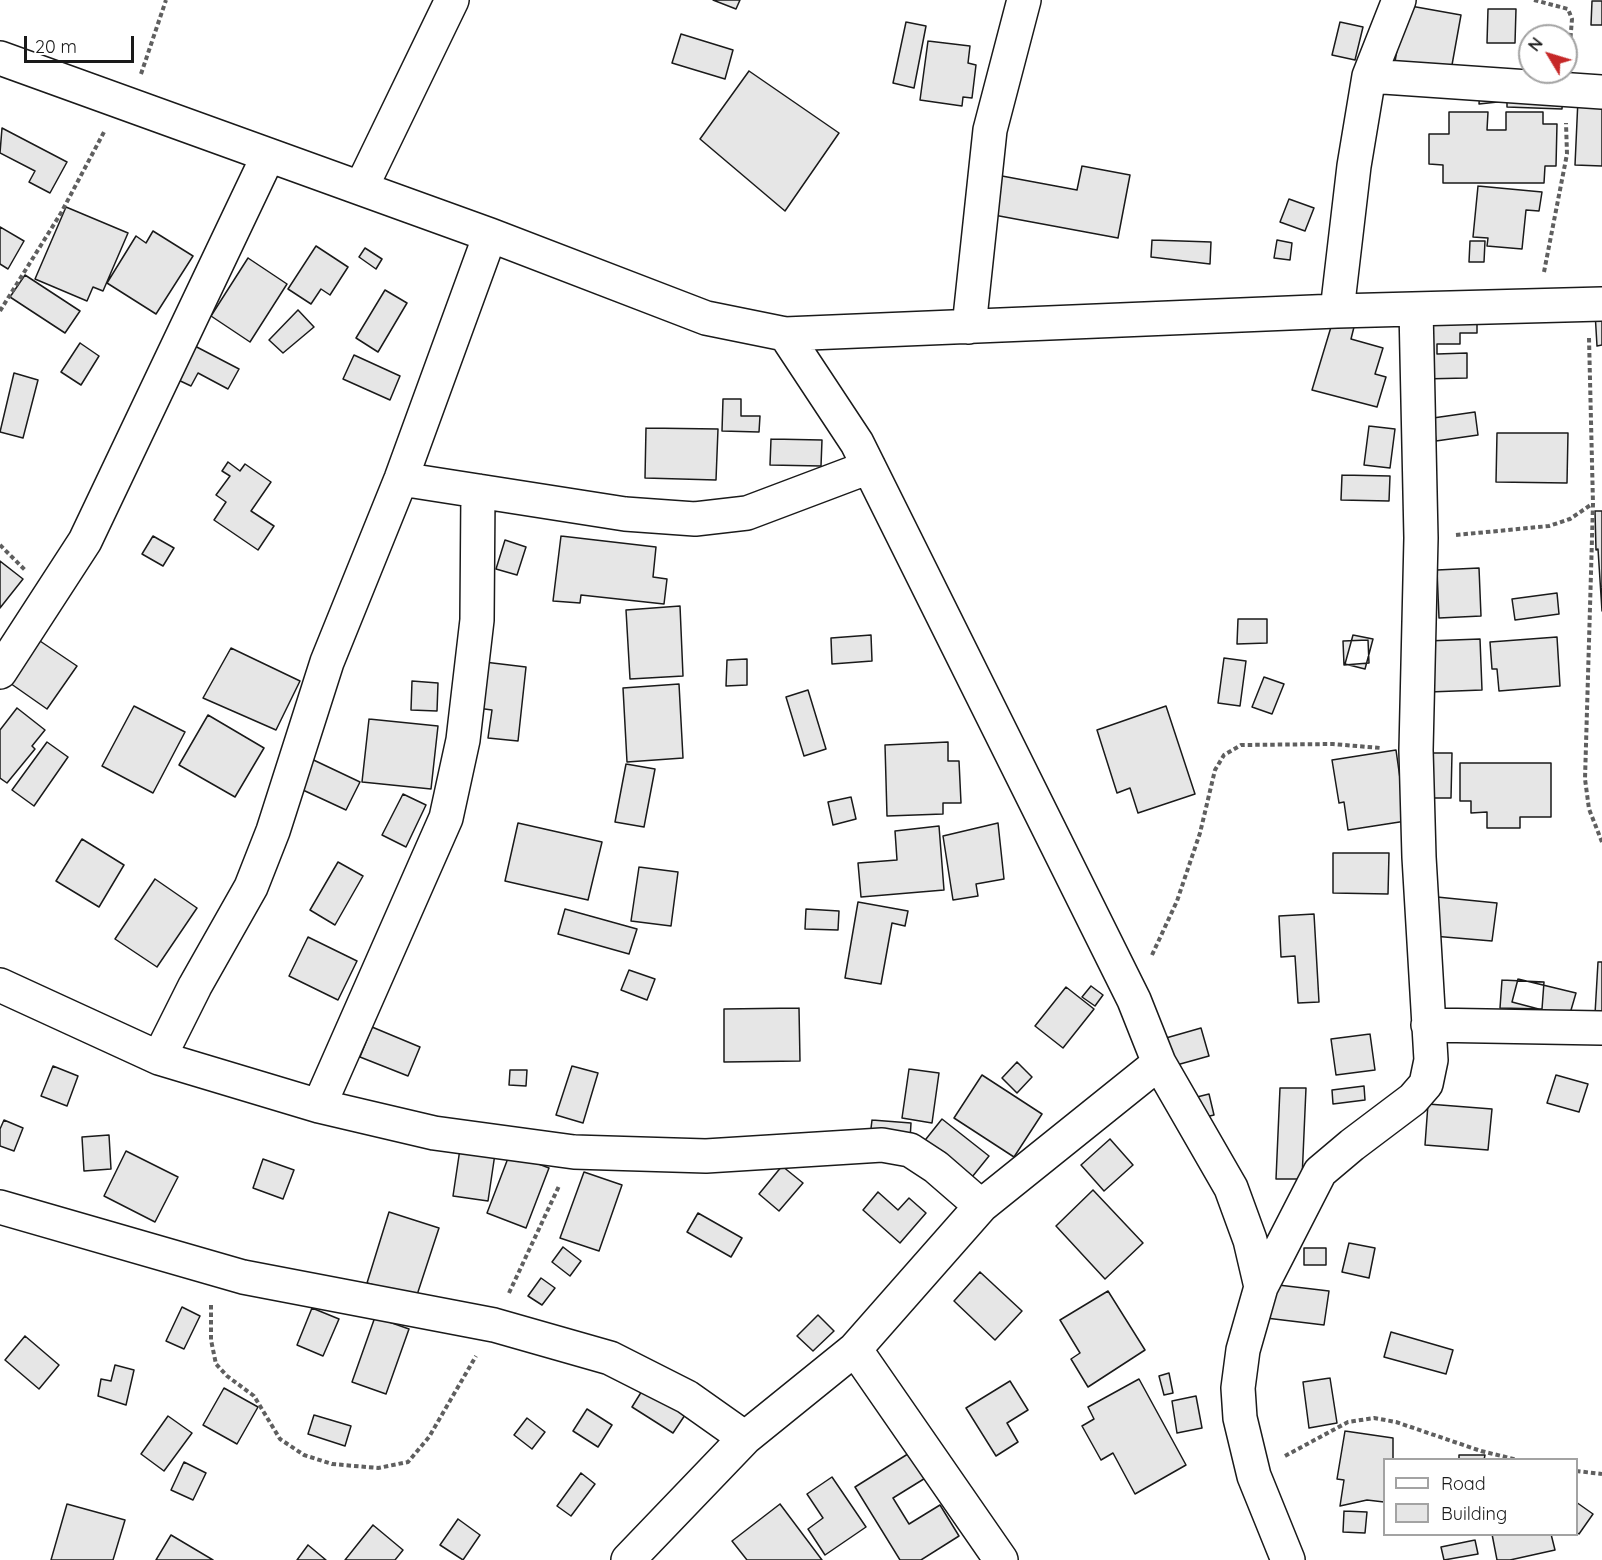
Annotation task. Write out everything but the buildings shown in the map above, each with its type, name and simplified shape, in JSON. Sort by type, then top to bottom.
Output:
[{"type":"street","points":[[361,188],[452,0]]},
{"type":"street","points":[[969,327],[990,130],[1024,0]]},
{"type":"street","points":[[1337,311],[1354,166],[1369,76],[1399,0]]},
{"type":"street","points":[[0,58],[490,235],[706,318],[785,334],[1337,311],[1595,304]]},
{"type":"street","points":[[1369,76],[1602,93]]},
{"type":"street","points":[[0,672],[85,541],[268,156]]},
{"type":"street","points":[[159,1058],[195,986],[251,887],[273,831],[327,662],[401,479],[490,235]]},
{"type":"street","points":[[1288,1560],[1254,1476],[1240,1419],[1238,1388],[1243,1350],[1261,1287],[1320,1172],[1338,1155],[1413,1099],[1426,1084],[1431,1060],[1416,750],[1421,538],[1416,309]]},
{"type":"street","points":[[785,334],[857,443],[1134,1000],[1159,1063],[1231,1188],[1250,1240],[1261,1287]]},
{"type":"street","points":[[401,479],[625,514],[695,519],[747,513],[869,467]]},
{"type":"street","points":[[319,1106],[446,818],[463,740],[477,620],[478,491]]},
{"type":"street","points":[[0,985],[159,1058],[319,1106],[434,1133],[574,1152],[706,1156],[882,1145],[910,1150],[936,1167],[981,1206]]},
{"type":"street","points":[[1428,1025],[1602,1028]]},
{"type":"street","points":[[628,1560],[745,1438],[855,1349],[981,1206],[1159,1063]]},
{"type":"street","points":[[0,1207],[243,1277],[494,1325],[610,1358],[687,1397],[745,1438]]},
{"type":"street","points":[[855,1349],[1000,1560]]},
{"type":"path","points":[[0,311],[61,213],[124,104],[166,0]]},
{"type":"path","points":[[1533,0],[1568,9],[1572,20],[1565,90],[1567,154],[1538,305]]},
{"type":"path","points":[[1595,304],[1593,504],[1585,779],[1588,809],[1602,842]]},
{"type":"path","points":[[1421,538],[1549,526],[1570,519],[1593,504]]},
{"type":"path","points":[[1134,1000],[1177,902],[1200,832],[1215,770],[1224,755],[1241,745],[1333,744],[1416,750]]},
{"type":"path","points":[[211,1268],[211,1340],[216,1364],[227,1376],[254,1396],[280,1439],[304,1455],[332,1464],[378,1468],[408,1462],[429,1437],[494,1325],[574,1152]]},
{"type":"path","points":[[1254,1476],[1308,1441],[1348,1422],[1374,1418],[1396,1422],[1481,1451],[1510,1458]]},
{"type":"path","points":[[1578,1471],[1602,1474]]}]
